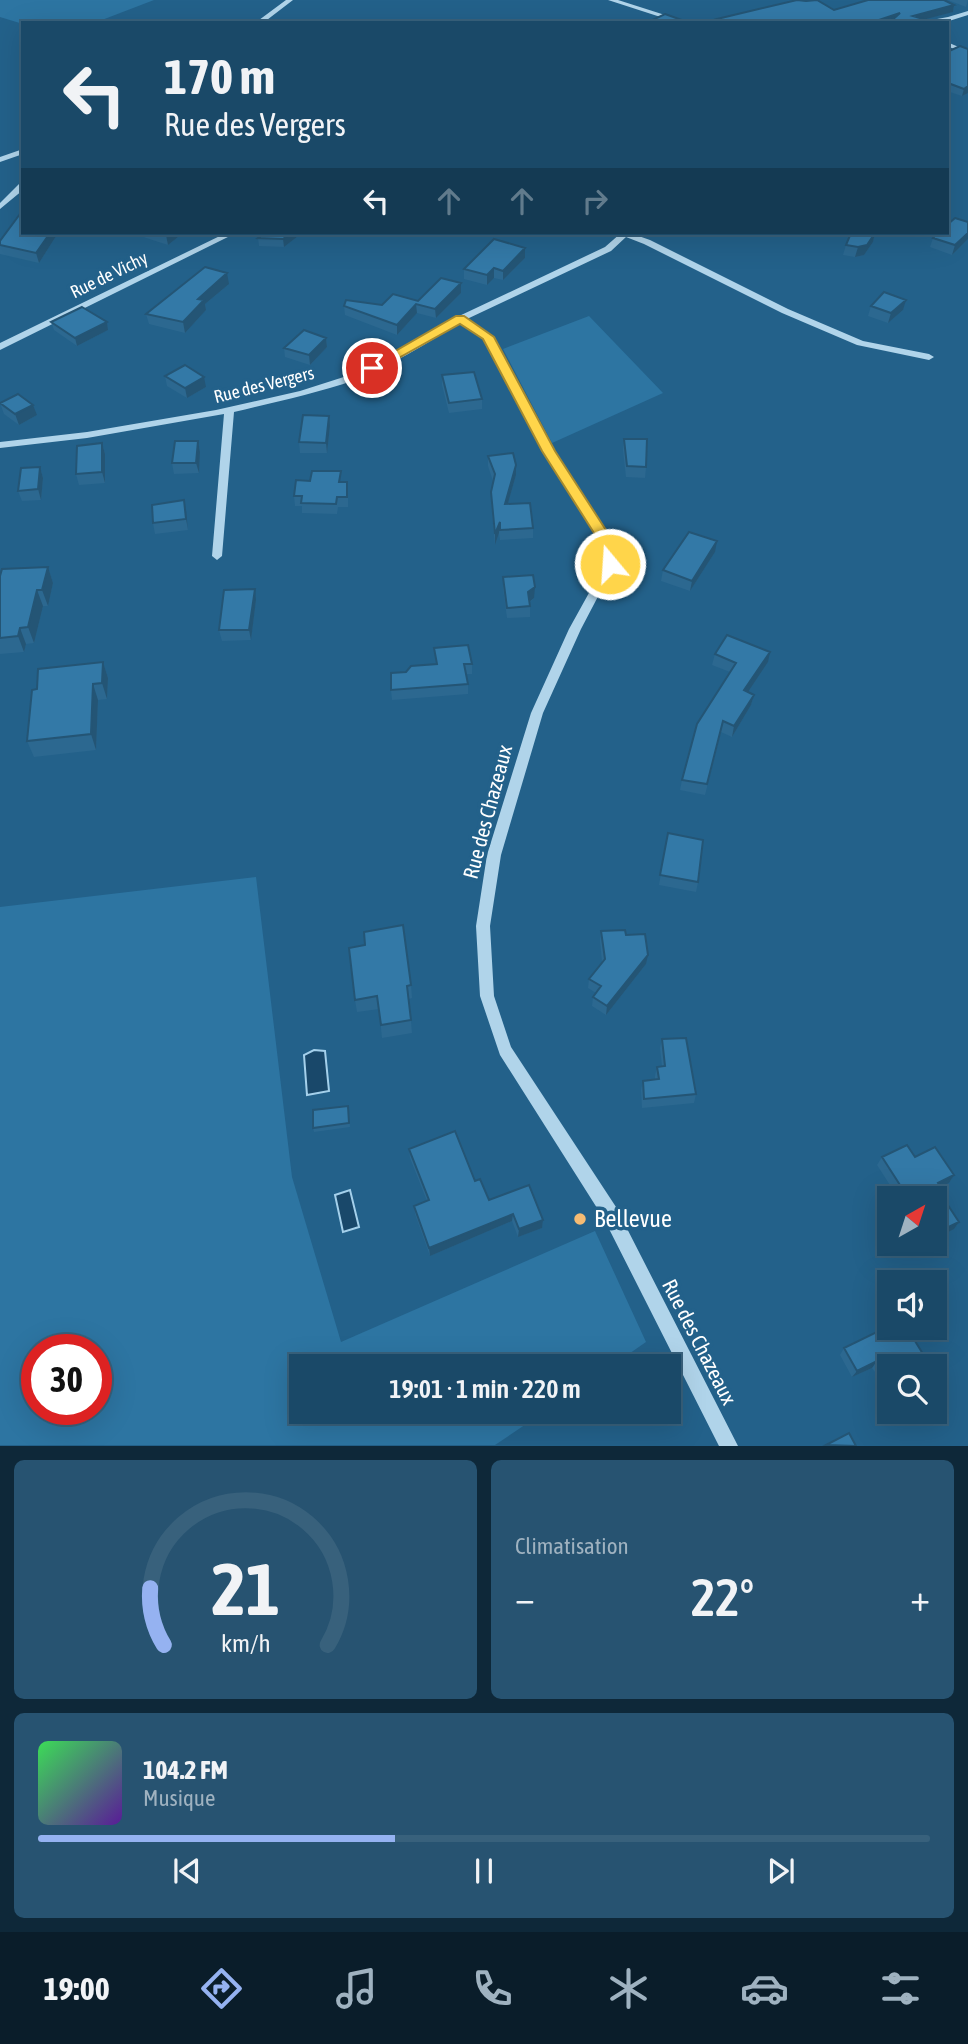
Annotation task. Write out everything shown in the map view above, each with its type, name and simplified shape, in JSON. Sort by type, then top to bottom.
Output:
[{"type":"street","points":[[261,21],[290,0]]},
{"type":"street","points":[[611,0],[680,21]]},
{"type":"street","points":[[953,8],[967,13]]},
{"type":"street","points":[[934,21],[967,13]]},
{"type":"street","points":[[949,45],[968,53]]},
{"type":"street","points":[[0,160],[21,151]]},
{"type":"street","points":[[0,206],[21,187]]},
{"type":"street","name":"Rue de Vichy","points":[[0,347],[228,235]]},
{"type":"street","name":"Rue des Vergers","points":[[0,445],[87,435],[229,411],[303,393],[353,377],[392,359],[460,319],[608,249],[623,235]]},
{"type":"street","points":[[630,235],[785,311],[860,343],[929,357]]},
{"type":"street","name":"Rue des Chazeaux","points":[[460,319],[488,337],[548,451],[608,544],[610,564],[575,629],[537,713],[495,855],[483,926],[487,996],[505,1049],[610,1213],[729,1446]]},
{"type":"street","points":[[217,556],[229,411]]},
{"type":"shaded area","points":[[0,0],[154,0],[99,21],[21,21],[21,23],[0,17]]},
{"type":"shaded area","points":[[589,316],[663,393],[552,443],[503,349]]},
{"type":"shaded area","points":[[256,877],[292,1177],[341,1342],[595,1231],[646,1342],[629,1354],[289,1354],[289,1424],[526,1424],[495,1445],[0,1445],[0,907]]},
{"type":"shaded area","points":[[314,1050],[325,1051],[329,1091],[307,1095],[304,1055]]},
{"type":"shaded area","points":[[350,1190],[359,1227],[343,1232],[335,1195]]},
{"type":"building","points":[[797,0],[817,0],[834,10],[868,0],[944,0],[954,5],[913,16],[930,21],[891,21],[900,13],[876,21],[717,19]]},
{"type":"building","points":[[665,14],[684,21],[650,21]]},
{"type":"building","points":[[960,46],[968,49],[968,86],[964,89],[949,83],[949,51]]},
{"type":"building","points":[[20,214],[21,235],[49,235],[36,253],[0,245],[0,241]]},
{"type":"building","points":[[955,218],[968,222],[968,233],[955,245],[933,238],[936,235],[949,235],[949,223]]},
{"type":"building","points":[[262,235],[288,235],[283,239],[258,238]]},
{"type":"building","points":[[850,235],[874,235],[867,245],[846,245]]},
{"type":"building","points":[[494,239],[525,248],[503,271],[494,268],[487,275],[464,269]]},
{"type":"building","points":[[205,267],[227,273],[198,299],[204,300],[183,322],[146,314]]},
{"type":"building","points":[[441,278],[461,283],[435,309],[416,304],[397,325],[344,306],[346,300],[382,305],[393,294],[418,301]]},
{"type":"building","points":[[884,292],[906,300],[891,313],[871,306]]},
{"type":"building","points":[[82,307],[107,322],[75,338],[51,322]]},
{"type":"building","points":[[304,330],[326,338],[309,355],[284,348]]},
{"type":"building","points":[[185,365],[204,377],[185,388],[165,376]]},
{"type":"building","points":[[474,372],[482,399],[449,403],[442,375]]},
{"type":"building","points":[[18,394],[33,405],[15,414],[0,403]]},
{"type":"building","points":[[303,415],[329,416],[326,443],[299,442]]},
{"type":"building","points":[[624,439],[647,439],[646,467],[627,466]]},
{"type":"building","points":[[175,441],[198,441],[196,463],[172,463]]},
{"type":"building","points":[[102,443],[102,472],[76,474],[77,446]]},
{"type":"building","points":[[513,453],[516,465],[505,504],[530,503],[533,528],[500,530],[500,522],[495,534],[491,492],[495,474],[488,456]]},
{"type":"building","points":[[40,467],[38,489],[18,491],[21,468]]},
{"type":"building","points":[[312,471],[341,471],[339,482],[347,482],[347,497],[337,497],[336,504],[301,503],[302,496],[294,496],[296,480],[310,481]]},
{"type":"building","points":[[184,500],[186,519],[153,523],[152,505]]},
{"type":"building","points":[[689,532],[717,541],[692,581],[663,570]]},
{"type":"building","points":[[48,567],[42,590],[37,590],[28,627],[20,628],[18,636],[0,638],[2,569]]},
{"type":"building","points":[[533,575],[535,587],[528,592],[530,606],[507,608],[503,577]]},
{"type":"building","points":[[255,589],[249,630],[219,630],[224,590]]},
{"type":"building","points":[[727,635],[770,652],[744,690],[754,695],[734,726],[723,721],[707,784],[682,780],[697,724],[736,663],[715,654]]},
{"type":"building","points":[[468,645],[472,664],[464,664],[468,684],[391,690],[391,673],[406,672],[411,666],[437,664],[434,648]]},
{"type":"building","points":[[103,662],[102,683],[93,684],[91,734],[27,741],[32,690],[37,689],[38,669]]},
{"type":"building","points":[[668,833],[703,840],[698,882],[660,875]]},
{"type":"building","points":[[403,925],[411,985],[407,986],[411,1020],[381,1025],[377,996],[355,1000],[349,948],[365,945],[364,932]]},
{"type":"building","points":[[625,930],[626,935],[645,934],[648,955],[607,1006],[593,997],[601,986],[589,979],[605,959],[601,931]]},
{"type":"building","points":[[686,1038],[696,1094],[644,1099],[643,1081],[659,1079],[657,1067],[665,1066],[662,1039]]},
{"type":"building","points":[[348,1106],[349,1123],[313,1128],[313,1110]]},
{"type":"building","points":[[455,1131],[475,1181],[480,1179],[489,1200],[529,1185],[543,1220],[519,1229],[513,1214],[429,1248],[414,1206],[429,1200],[409,1149]]},
{"type":"building","points":[[907,1145],[915,1157],[935,1147],[954,1175],[938,1183],[940,1186],[901,1186],[882,1157]]},
{"type":"building","points":[[947,1204],[959,1222],[947,1228]]},
{"type":"building","points":[[877,1332],[877,1340],[914,1340],[923,1354],[877,1354],[877,1361],[857,1371],[844,1348]]},
{"type":"building","points":[[849,1433],[856,1446],[826,1445]]},
{"type":"place","name":"Bellevue","points":[[580,1219]]},
{"type":"route","points":[[372,368],[460,319],[488,337],[548,451],[608,544],[610,564]]}]
